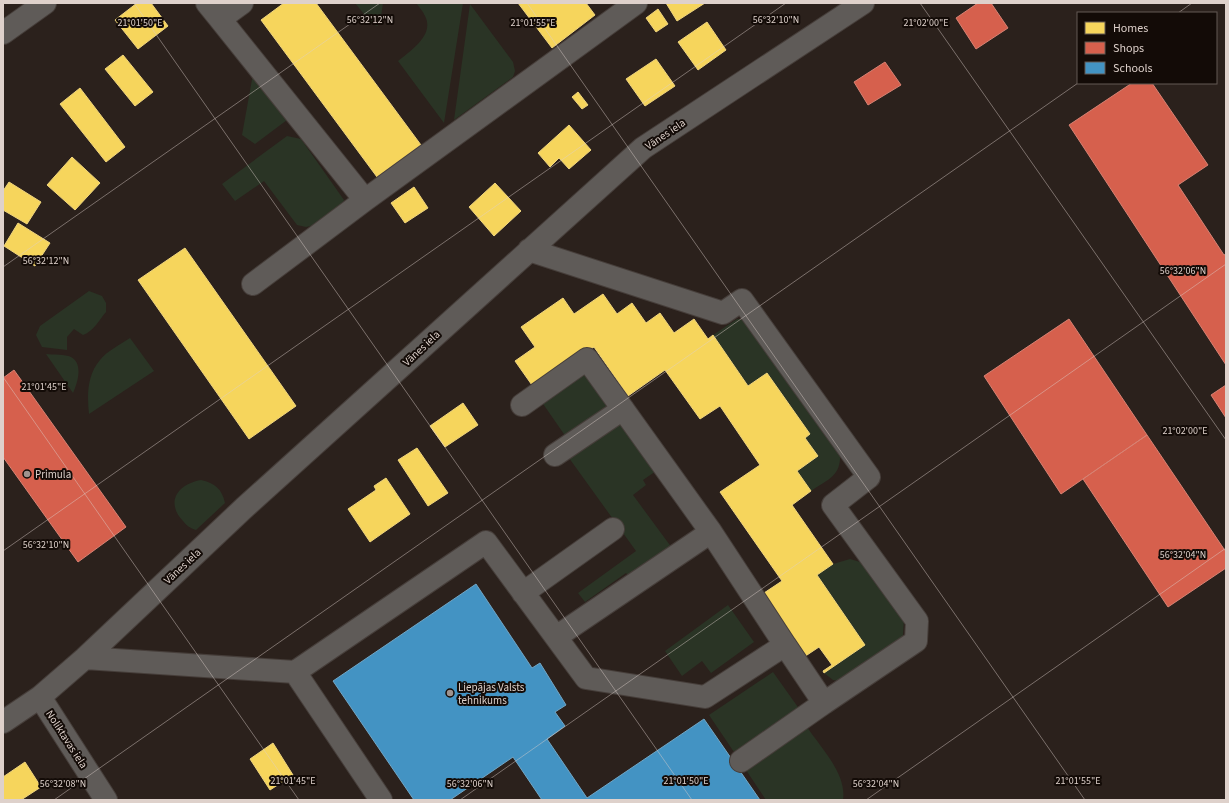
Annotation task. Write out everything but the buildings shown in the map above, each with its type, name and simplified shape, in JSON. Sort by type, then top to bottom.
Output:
[{"type":"street","points":[[3,33],[45,3]]},
{"type":"street","points":[[242,3],[214,11],[365,200]]},
{"type":"street","points":[[253,284],[365,200],[636,3]]},
{"type":"street","name":"Vānes iela","points":[[3,722],[40,697],[85,658],[244,508],[643,148],[863,3]]},
{"type":"street","points":[[530,250],[723,313],[742,300],[869,477],[833,505],[916,621],[916,641],[741,761]]},
{"type":"street","points":[[522,405],[587,359],[711,532],[824,703]]},
{"type":"street","points":[[555,455],[623,409]]},
{"type":"street","points":[[523,593],[613,529]]},
{"type":"street","points":[[556,637],[711,532]]},
{"type":"street","points":[[85,658],[295,672],[486,542],[586,678],[705,697],[786,645]]},
{"type":"street","points":[[295,672],[381,800]]},
{"type":"street","name":"Noliktavas iela","points":[[40,697],[106,800]]},
{"type":"green space","points":[[355,3],[383,3],[380,23],[377,26],[372,24]]},
{"type":"green space","points":[[416,3],[463,3],[444,123],[398,61],[420,42],[427,30],[425,16]]},
{"type":"green space","points":[[470,4],[513,62],[515,71],[513,77],[454,120]]},
{"type":"green space","points":[[253,74],[287,120],[255,144],[242,135]]},
{"type":"green space","points":[[287,136],[301,139],[344,200],[342,205],[315,225],[306,227],[297,225],[264,181],[235,201],[222,184]]},
{"type":"green space","points":[[89,291],[102,296],[106,303],[106,312],[96,325],[83,335],[74,329],[67,337],[67,350],[42,347],[36,335],[40,326]]},
{"type":"green space","points":[[737,319],[748,320],[840,450],[839,466],[837,471],[829,479],[811,491],[797,471],[817,456],[805,438],[809,434],[767,373],[748,386],[713,335]]},
{"type":"green space","points":[[130,338],[154,371],[89,414],[88,400],[90,379],[96,366],[106,354]]},
{"type":"green space","points":[[46,354],[66,355],[75,360],[78,374],[73,393]]},
{"type":"green space","points":[[580,368],[608,407],[566,437],[539,398]]},
{"type":"green space","points":[[620,421],[656,471],[643,480],[646,485],[633,495],[672,548],[630,577],[626,573],[585,602],[578,593],[636,551],[569,458]]},
{"type":"green space","points":[[201,480],[217,487],[224,498],[225,503],[196,530],[187,526],[183,521],[175,507],[175,501],[180,490],[186,485]]},
{"type":"green space","points":[[850,559],[860,562],[869,569],[904,619],[903,635],[895,648],[845,682],[833,680],[824,673],[864,645],[817,575],[833,564]]},
{"type":"green space","points":[[728,605],[754,642],[711,673],[702,661],[682,676],[665,651]]},
{"type":"green space","points":[[773,672],[800,710],[738,758],[709,715]]},
{"type":"green space","points":[[807,727],[826,752],[837,771],[843,790],[843,800],[766,800],[746,770]]},
{"type":"place","name":"Primula","points":[[27,474]]},
{"type":"place","name":"Liepājas Valsts tehnikums","points":[[450,693]]}]
